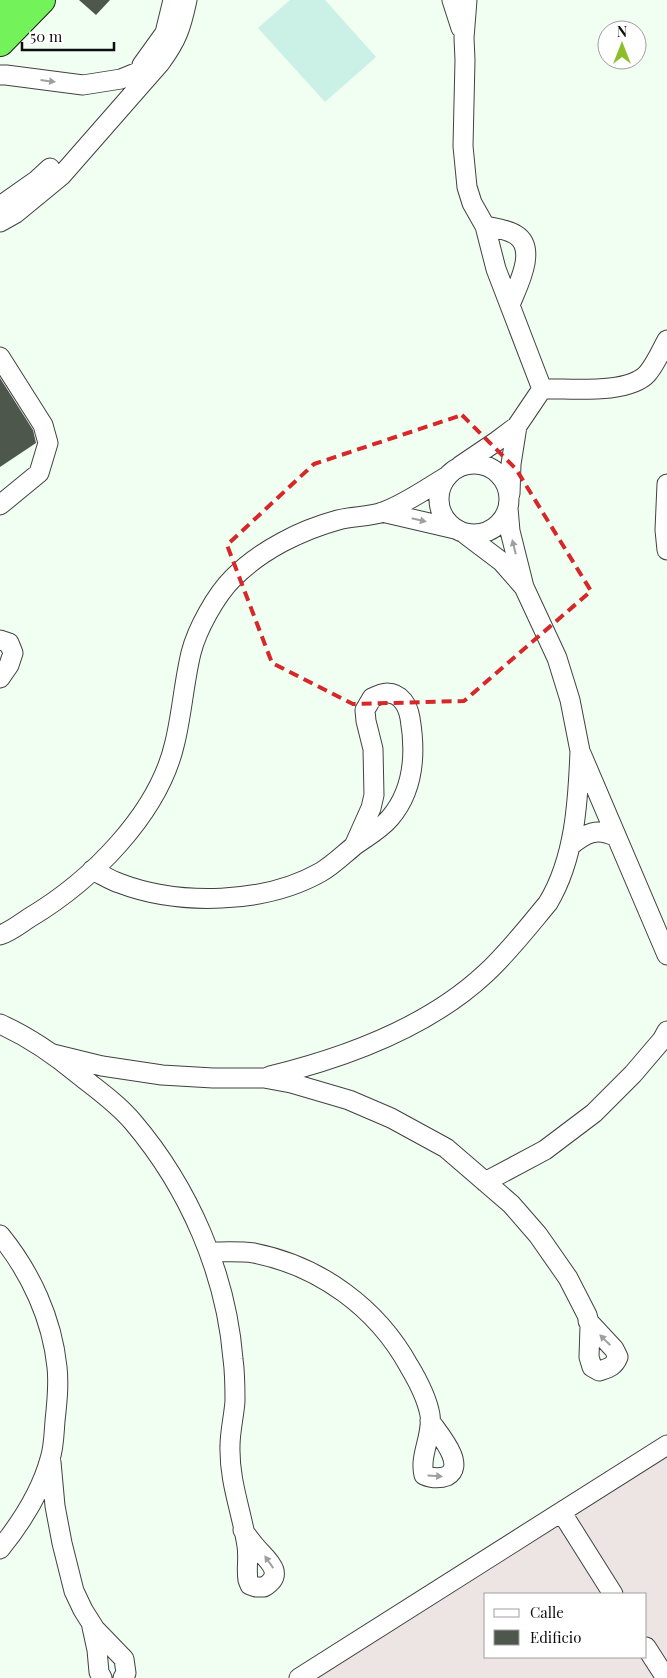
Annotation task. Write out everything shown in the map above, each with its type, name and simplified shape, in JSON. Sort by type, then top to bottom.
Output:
[{"type":"highway","points":[[0,9],[8,0]]},
{"type":"highway","points":[[0,42],[41,0]]},
{"type":"street","points":[[0,206],[37,180],[53,165],[137,72],[165,33],[173,0]]},
{"type":"street","points":[[0,222],[16,213],[61,176],[160,63],[174,45],[180,30],[187,0]]},
{"type":"street","points":[[452,0],[464,38]]},
{"type":"street","points":[[467,0],[464,38],[463,146],[467,187],[472,203],[485,226],[496,269],[542,389]]},
{"type":"street","points":[[0,75],[83,85],[121,79],[160,63]]},
{"type":"street","points":[[485,226],[505,230],[517,235],[523,243],[525,269],[510,305]]},
{"type":"street","points":[[542,389],[616,388],[635,383],[647,373],[667,340]]},
{"type":"street","points":[[0,357],[43,424],[48,443],[39,473],[0,505]]},
{"type":"street","points":[[1,936],[41,911],[92,870],[115,849],[131,830],[157,788],[171,758],[192,651],[209,611],[221,591],[234,577],[277,546],[303,532],[339,520],[382,512],[408,500],[453,472],[517,426],[542,389]]},
{"type":"street","points":[[382,512],[476,535],[487,532],[497,526],[505,517],[509,503],[511,464],[517,426]]},
{"type":"street","points":[[524,587],[502,562],[446,522],[441,514],[438,494],[441,485],[453,472],[471,464],[477,464],[493,469],[501,476],[507,486],[510,531],[524,587],[557,658],[570,700],[580,751],[667,955]]},
{"type":"street","points":[[667,484],[665,530],[667,550]]},
{"type":"street","points":[[0,640],[9,643],[13,653],[9,665],[0,678]]},
{"type":"street","points":[[92,870],[118,883],[162,895],[212,898],[238,897],[266,892],[299,882],[322,872],[390,819],[403,799],[412,767],[412,732],[409,711],[402,699],[386,693],[372,698],[365,710],[373,749],[374,795],[371,808],[354,846]]},
{"type":"street","points":[[264,1078],[350,1052],[398,1032],[452,1002],[485,974],[548,903],[556,890],[570,846],[578,788],[580,751]]},
{"type":"street","points":[[570,846],[580,837],[592,832],[607,832],[616,837]]},
{"type":"street","points":[[1,1023],[54,1054],[133,1122],[158,1155],[197,1220],[220,1289],[234,1358],[235,1401],[230,1445],[231,1472],[243,1530]]},
{"type":"street","points":[[485,1182],[545,1150],[594,1113],[633,1074],[665,1037]]},
{"type":"street","points":[[54,1054],[102,1066],[162,1075],[264,1078],[349,1100],[391,1118],[446,1148],[511,1204],[538,1235],[568,1278],[588,1320]]},
{"type":"street","points":[[308,1088],[307,1075],[309,1065]]},
{"type":"street","points":[[93,1086],[102,1066]]},
{"type":"street","points":[[0,1236],[13,1251],[30,1280],[43,1309],[57,1367],[58,1391],[51,1458],[55,1506],[72,1584],[83,1610],[95,1629],[124,1659],[126,1673],[123,1678]]},
{"type":"street","points":[[209,1252],[254,1253],[286,1262],[318,1276],[344,1291],[367,1310],[403,1355],[425,1398],[430,1421]]},
{"type":"street","points":[[300,1678],[562,1513],[667,1444]]},
{"type":"street","points":[[0,1549],[32,1501],[51,1458]]},
{"type":"street","points":[[32,1501],[55,1506]]},
{"type":"street","points":[[562,1513],[612,1593]]},
{"type":"street","points":[[89,1619],[96,1643],[99,1672],[102,1678]]},
{"type":"street","points":[[647,1648],[666,1678]]},
{"type":"highlighted area","points":[[462,415],[516,469],[591,591],[464,701],[353,704],[272,663],[227,545],[314,464]]},
{"type":"shaded area","points":[[290,0],[325,0],[376,57],[325,102],[258,28]]},
{"type":"shaded area","points":[[667,1447],[667,1678],[316,1678]]},
{"type":"building","points":[[79,0],[110,0],[96,15]]},
{"type":"building","points":[[0,378],[33,430],[36,443],[0,467]]}]
